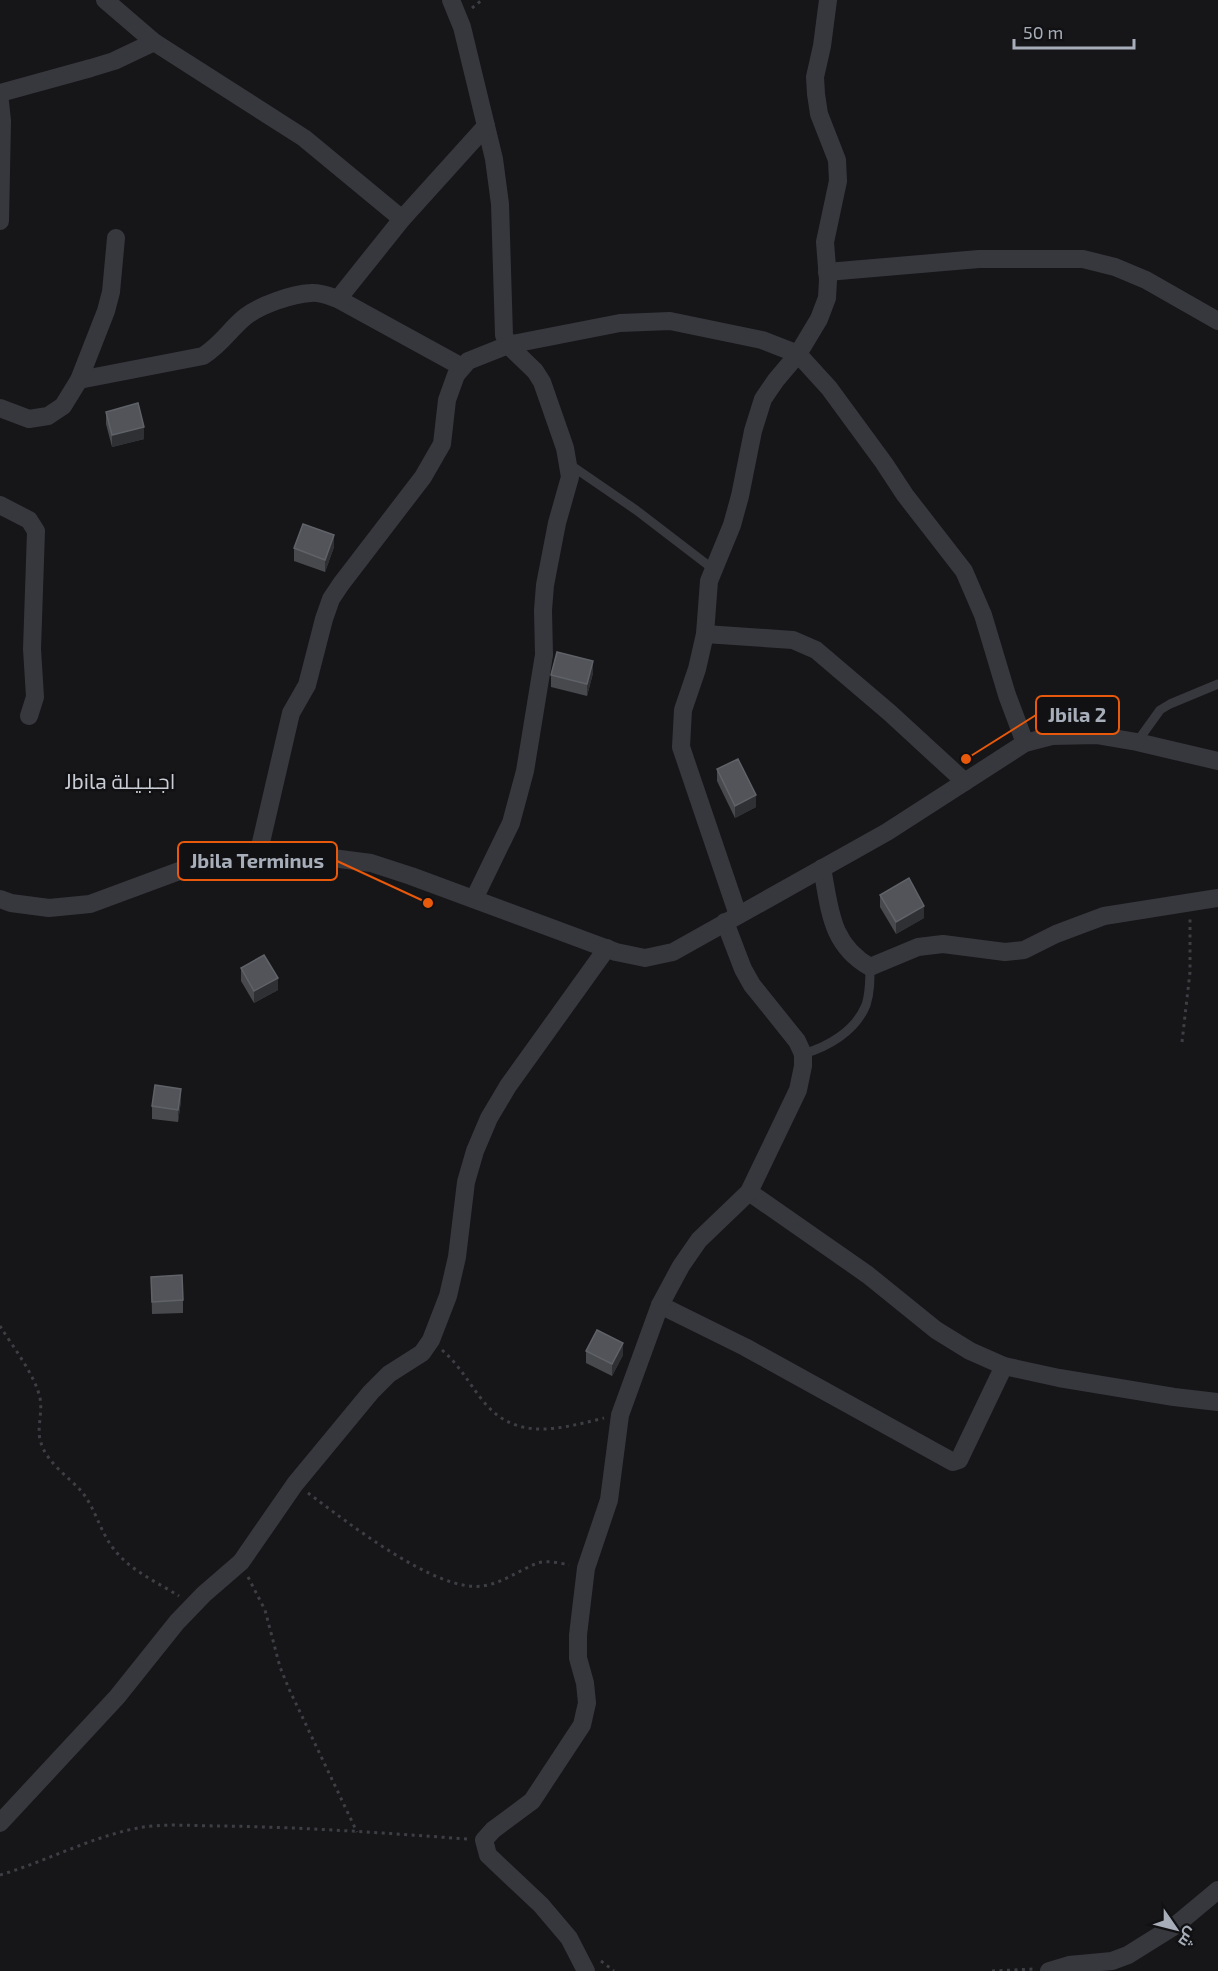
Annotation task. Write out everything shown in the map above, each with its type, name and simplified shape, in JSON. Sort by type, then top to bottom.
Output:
[{"type":"street","points":[[105,0],[154,42],[304,138],[402,219]]},
{"type":"street","points":[[451,0],[462,27],[494,159],[500,204],[504,334],[508,345],[535,371],[542,382],[569,464],[570,477],[557,523],[545,585],[544,656],[525,771],[511,823],[474,899]]},
{"type":"street","points":[[586,1971],[569,1938],[541,1905],[488,1855],[484,1840],[493,1830],[532,1801],[582,1725],[587,1703],[585,1683],[578,1658],[578,1635],[586,1568],[609,1500],[620,1415],[660,1305],[681,1266],[699,1240],[749,1192],[798,1090],[803,1066],[802,1054],[797,1041],[752,985],[681,747],[683,710],[697,669],[705,634],[709,581],[732,525],[753,431],[763,399],[798,354],[819,319],[826,298],[825,242],[838,180],[837,160],[819,114],[815,77],[824,36],[828,0]]},
{"type":"street","points":[[0,93],[99,66],[154,42]]},
{"type":"street","points":[[0,102],[2,121],[0,221]]},
{"type":"street","points":[[338,299],[402,219],[486,126]]},
{"type":"street","points":[[0,408],[29,419],[48,416],[63,406],[79,380],[106,311],[111,292],[116,238]]},
{"type":"street","points":[[827,272],[979,259],[1083,260],[1115,267],[1146,280],[1218,321]]},
{"type":"street","points":[[79,380],[204,356],[218,346],[245,317],[268,303],[311,293],[325,294],[338,299],[462,367]]},
{"type":"street","points":[[259,851],[291,713],[307,686],[331,599],[435,459],[442,444],[447,400],[456,375],[468,362],[508,345],[620,322],[670,321],[762,340],[798,354],[829,388],[905,495],[964,571],[983,615],[1007,695],[1025,742]]},
{"type":"street","points":[[0,505],[29,520],[36,531],[32,648],[35,697],[29,716]]},
{"type":"street","points":[[705,634],[793,640],[816,650],[890,713],[965,782]]},
{"type":"street","points":[[0,899],[11,903],[50,908],[90,904],[217,857],[246,851],[278,851],[371,863],[607,948],[645,958],[673,952],[887,832],[1025,742],[1052,736],[1096,735],[1218,761]]},
{"type":"street","points":[[822,868],[833,927],[843,943],[870,967],[918,947],[943,944],[1005,952],[1024,950],[1056,934],[1104,916],[1218,898]]},
{"type":"street","points":[[0,1823],[117,1697],[177,1622],[240,1562],[295,1484],[371,1392],[389,1374],[422,1353],[431,1340],[448,1296],[457,1257],[466,1182],[475,1151],[489,1118],[508,1086],[607,948]]},
{"type":"street","points":[[749,1192],[868,1275],[936,1330],[970,1351],[1004,1366],[1071,1380],[1218,1402]]},
{"type":"street","points":[[660,1305],[745,1347],[953,1462],[959,1460],[1004,1366]]},
{"type":"street","points":[[1049,1970],[1078,1964],[1112,1961],[1122,1965],[1137,1950],[1171,1929],[1218,1890]]},
{"type":"lane","points":[[569,464],[636,510],[713,569]]},
{"type":"lane","points":[[1137,742],[1160,710],[1218,684]]},
{"type":"lane","points":[[802,1054],[832,1043],[857,1020],[867,1001],[870,967]]},
{"type":"path","points":[[1182,1042],[1190,972],[1190,902]]},
{"type":"path","points":[[0,1326],[36,1385],[42,1408],[40,1443],[47,1455],[83,1493],[98,1524],[113,1548],[124,1560],[194,1605]]},
{"type":"path","points":[[431,1340],[457,1364],[484,1403],[502,1419],[513,1425],[547,1430],[620,1415]]},
{"type":"path","points":[[295,1484],[358,1530],[415,1566],[444,1581],[465,1586],[482,1586],[500,1581],[539,1562],[586,1568]]},
{"type":"path","points":[[240,1562],[265,1610],[280,1667],[289,1689],[357,1832]]},
{"type":"path","points":[[0,1875],[33,1865],[106,1836],[141,1827],[239,1827],[484,1840]]},
{"type":"path","points":[[992,1971],[1049,1970]]},
{"type":"building","points":[[138,403],[144,427],[112,435],[106,412]]},
{"type":"building","points":[[303,524],[334,535],[325,560],[294,548]]},
{"type":"building","points":[[557,652],[593,661],[587,684],[551,675]]},
{"type":"building","points":[[738,759],[756,795],[735,806],[717,769]]},
{"type":"building","points":[[909,878],[924,906],[896,922],[880,895]]},
{"type":"building","points":[[264,955],[278,978],[254,991],[241,968]]},
{"type":"building","points":[[155,1085],[181,1089],[178,1110],[152,1106]]},
{"type":"building","points":[[182,1275],[183,1300],[152,1302],[151,1277]]},
{"type":"building","points":[[597,1330],[623,1343],[612,1364],[586,1351]]},
{"type":"place","name":"Jbila 2","points":[[966,759]]},
{"type":"place","name":"Jbila Terminus","points":[[428,903]]},
{"type":"district","name":"Jbila اجـبـيـلة","points":[[120,782]]}]
